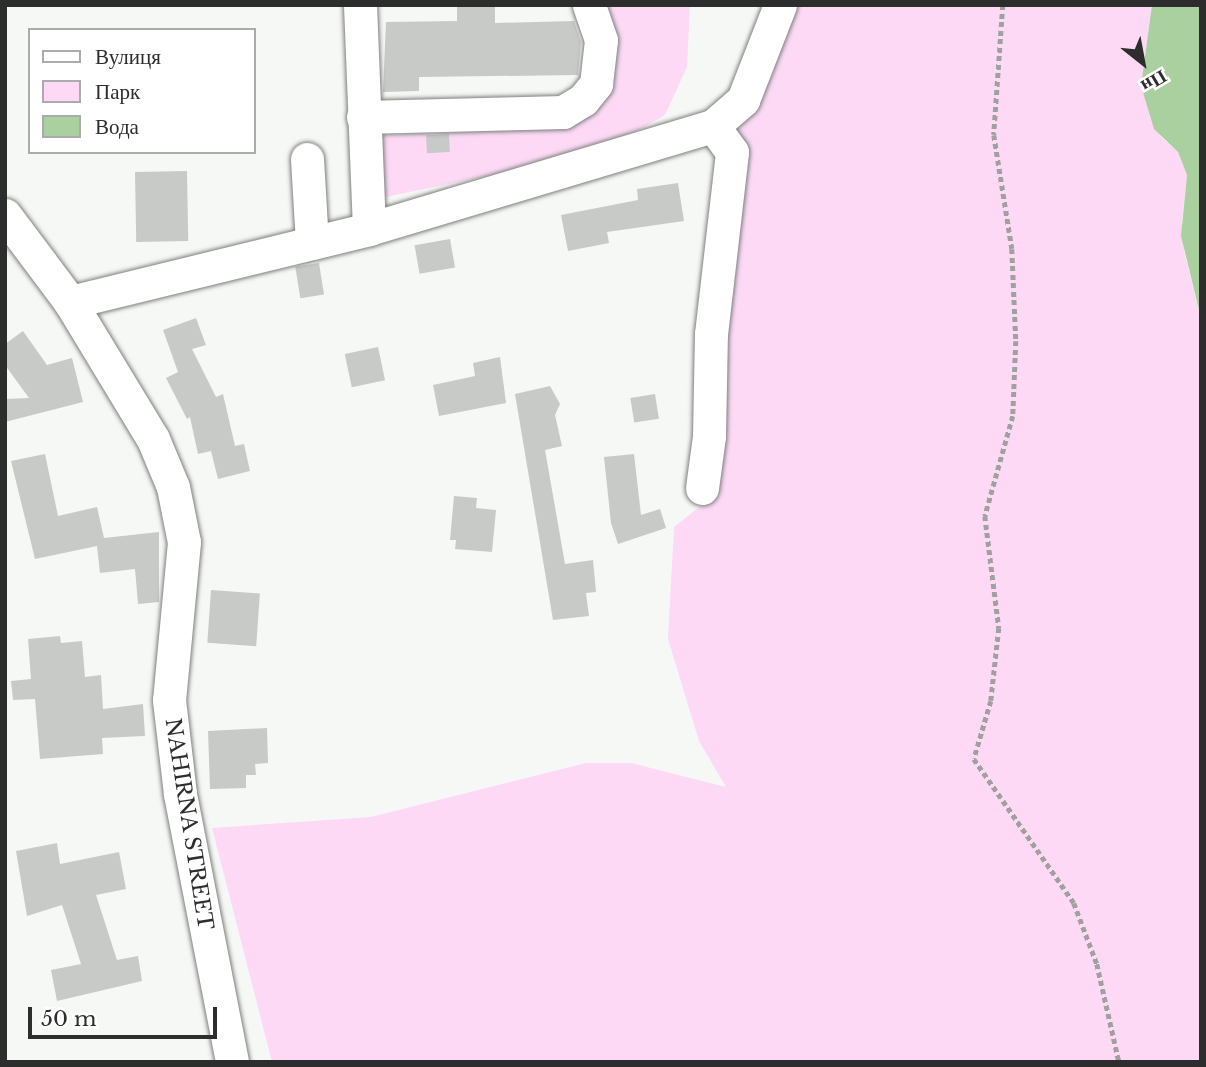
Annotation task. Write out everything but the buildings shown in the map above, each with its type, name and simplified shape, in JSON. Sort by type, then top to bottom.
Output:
[{"type":"street","points":[[360,5],[369,229]]},
{"type":"street","points":[[363,117],[563,112],[583,100],[596,84],[601,40],[589,5]]},
{"type":"street","points":[[69,302],[369,229],[713,126],[743,100],[780,5]]},
{"type":"street","points":[[702,488],[709,436],[711,334],[732,152],[713,126]]},
{"type":"street","points":[[307,159],[312,243]]},
{"type":"street","name":"NAHIRNA STREET","points":[[5,215],[69,302],[153,439],[173,486],[184,542],[169,700],[180,794],[232,1062]]},
{"type":"path","points":[[1003,5],[995,135],[1012,249],[1016,341],[1013,416],[985,516],[999,628],[991,701],[974,759],[1074,903],[1097,964],[1119,1062]]},
{"type":"green space","points":[[604,5],[690,5],[687,67],[665,115],[598,153],[381,198],[376,136],[565,127]]},
{"type":"green space","points":[[770,5],[1152,5],[1141,86],[1161,137],[1178,152],[1187,175],[1182,220],[1184,251],[1201,318],[1201,1062],[272,1062],[212,828],[371,817],[586,763],[631,763],[726,787],[699,741],[668,639],[674,527],[703,504],[738,136],[731,110]]},
{"type":"water","points":[[1152,5],[1201,5],[1201,318],[1181,236],[1187,175],[1178,152],[1154,129],[1141,86]]}]
